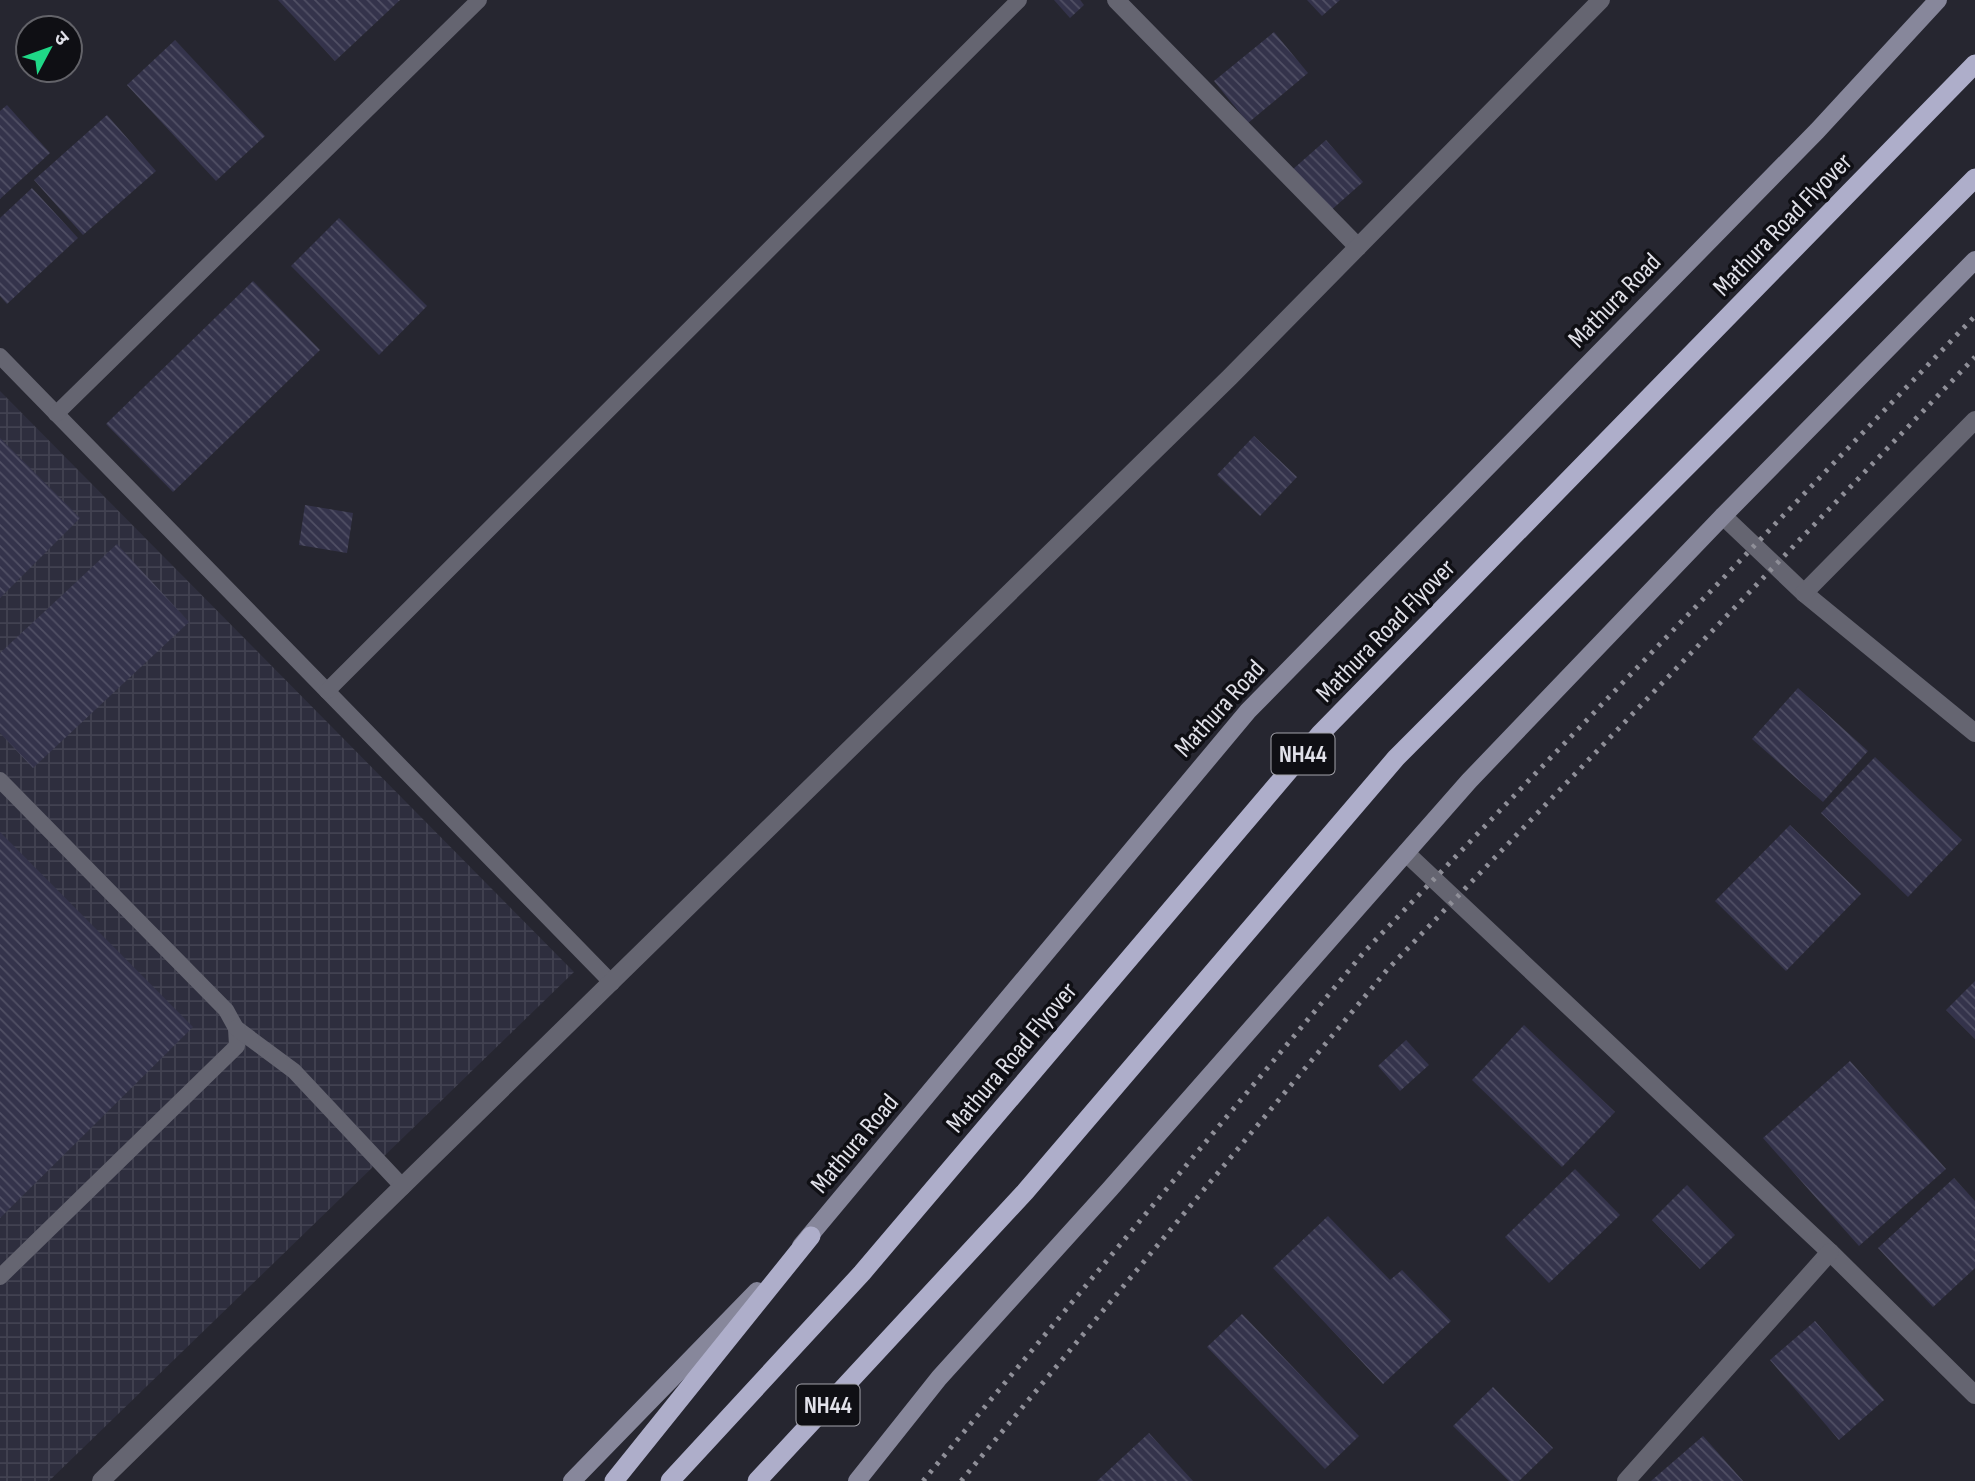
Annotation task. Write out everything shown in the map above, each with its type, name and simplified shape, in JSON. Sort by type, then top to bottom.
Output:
[{"type":"highway","name":"Mathura Road Flyover","points":[[670,1481],[862,1273],[1320,734],[1975,64]]},
{"type":"highway","name":"NH44","points":[[757,1481],[1025,1192],[1396,758],[1975,178]]},
{"type":"highway","points":[[614,1481],[811,1236]]},
{"type":"highway","points":[[768,1481],[786,1449]]},
{"type":"main road","name":"Mathura Road","points":[[572,1481],[811,1236],[1248,710],[1817,131],[1938,0]]},
{"type":"main road","points":[[857,1481],[939,1378],[1110,1189],[1469,781],[1723,516],[1975,260]]},
{"type":"street","points":[[1115,0],[1357,247]]},
{"type":"street","points":[[101,1481],[1230,377],[1601,0]]},
{"type":"street","points":[[1804,593],[1975,420]]},
{"type":"street","points":[[1723,516],[1804,593],[1975,733]]},
{"type":"street","points":[[1406,853],[1830,1252],[1975,1395]]},
{"type":"street","points":[[1626,1481],[1830,1252]]},
{"type":"lane","points":[[56,414],[479,0]]},
{"type":"lane","points":[[327,691],[1019,0]]},
{"type":"lane","points":[[0,356],[612,983]]},
{"type":"lane","points":[[0,780],[226,1010],[236,1028],[294,1071],[403,1187]]},
{"type":"lane","points":[[0,1277],[237,1046],[236,1028]]},
{"type":"shaded area","points":[[0,391],[574,972],[49,1481],[0,1481]]},
{"type":"building","points":[[278,0],[400,0],[335,61]]},
{"type":"building","points":[[1054,0],[1080,0],[1084,5],[1070,18]]},
{"type":"building","points":[[1307,0],[1340,0],[1322,16]]},
{"type":"building","points":[[1274,32],[1308,73],[1248,123],[1214,81]]},
{"type":"building","points":[[175,40],[265,136],[216,181],[127,85]]},
{"type":"building","points":[[7,105],[50,153],[0,199],[0,111]]},
{"type":"building","points":[[107,115],[156,171],[83,235],[34,180]]},
{"type":"building","points":[[1326,140],[1363,182],[1329,212],[1292,170]]},
{"type":"building","points":[[32,188],[78,238],[7,304],[0,296],[0,218]]},
{"type":"building","points":[[339,218],[427,306],[379,355],[291,266]]},
{"type":"building","points":[[253,281],[320,350],[173,492],[106,424]]},
{"type":"building","points":[[1254,436],[1297,477],[1260,516],[1217,475]]},
{"type":"building","points":[[0,438],[80,518],[0,598]]},
{"type":"building","points":[[305,505],[353,513],[347,553],[299,545]]},
{"type":"building","points":[[117,544],[189,622],[33,768],[0,733],[0,653]]},
{"type":"building","points":[[1798,688],[1868,751],[1823,802],[1752,739]]},
{"type":"building","points":[[1875,757],[1962,840],[1908,897],[1821,813]]},
{"type":"building","points":[[1790,825],[1861,894],[1786,971],[1715,901]]},
{"type":"building","points":[[0,832],[193,1027],[0,1218]]},
{"type":"building","points":[[1975,981],[1975,1039],[1946,1010]]},
{"type":"building","points":[[1524,1025],[1615,1112],[1562,1167],[1472,1080]]},
{"type":"building","points":[[1406,1040],[1429,1065],[1400,1091],[1378,1066]]},
{"type":"building","points":[[1850,1061],[1946,1169],[1859,1246],[1763,1138]]},
{"type":"building","points":[[1575,1169],[1620,1215],[1549,1283],[1505,1237]]},
{"type":"building","points":[[1954,1178],[1975,1201],[1975,1268],[1933,1307],[1878,1248]]},
{"type":"building","points":[[1687,1185],[1735,1235],[1700,1269],[1652,1220]]},
{"type":"building","points":[[1328,1216],[1390,1280],[1402,1270],[1451,1321],[1383,1384],[1273,1268]]},
{"type":"building","points":[[1242,1314],[1359,1436],[1325,1469],[1207,1347]]},
{"type":"building","points":[[1815,1321],[1884,1400],[1839,1440],[1770,1360]]},
{"type":"building","points":[[1493,1387],[1553,1448],[1519,1481],[1509,1481],[1453,1426]]},
{"type":"building","points":[[1149,1433],[1193,1481],[1097,1481]]},
{"type":"building","points":[[1703,1436],[1743,1481],[1651,1481]]},
{"type":"railway","points":[[923,1481],[1365,951],[1975,316]]},
{"type":"railway","points":[[961,1481],[1387,970],[1975,357]]}]
